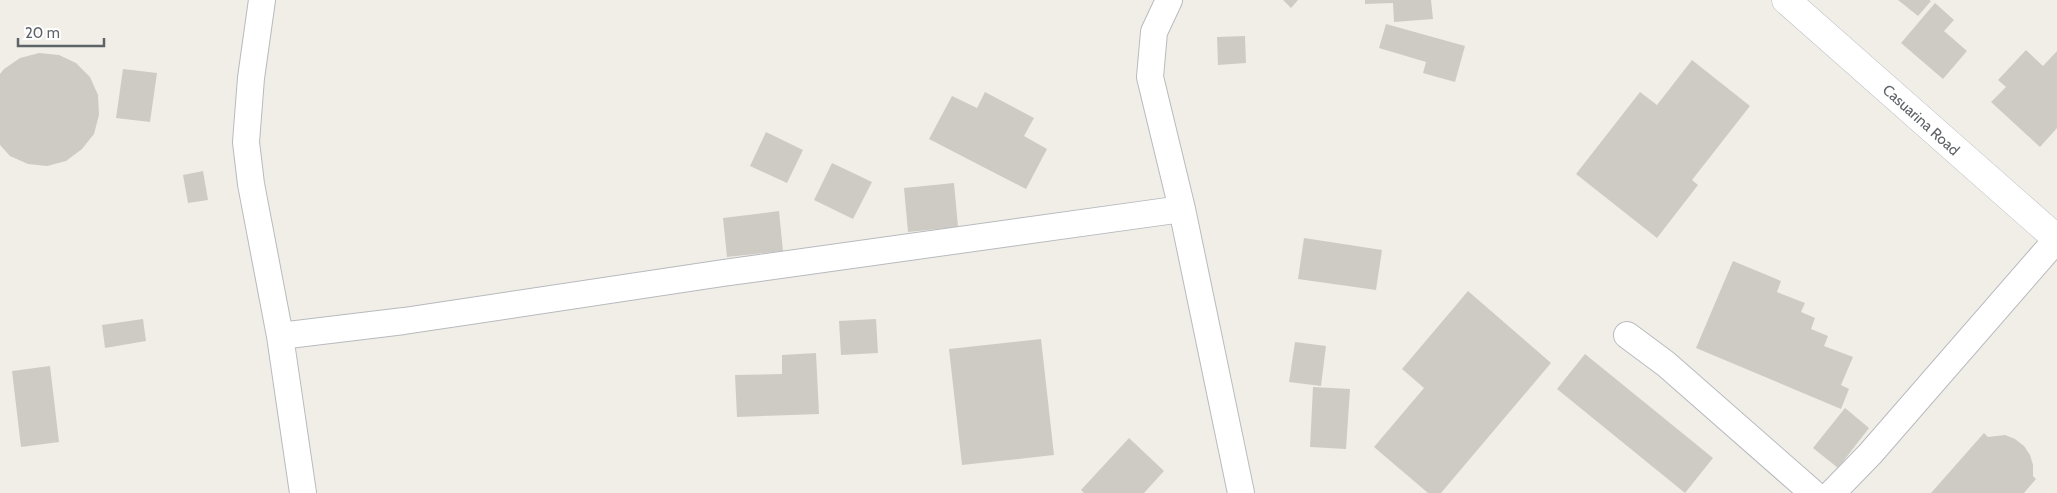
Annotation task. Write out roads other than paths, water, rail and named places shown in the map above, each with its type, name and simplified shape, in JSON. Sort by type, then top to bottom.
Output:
[{"type":"street","points":[[262,0],[251,78],[246,142],[251,184],[280,336],[303,493]]},
{"type":"street","points":[[1169,0],[1154,32],[1150,77],[1182,209],[1241,493]]},
{"type":"street","name":"Casuarina Road","points":[[1786,0],[2057,239]]},
{"type":"street","points":[[280,336],[404,322],[723,273],[1182,209]]},
{"type":"street","points":[[1832,493],[1870,454],[2057,239]]},
{"type":"street","points":[[1626,335],[1666,364],[1813,493]]}]
